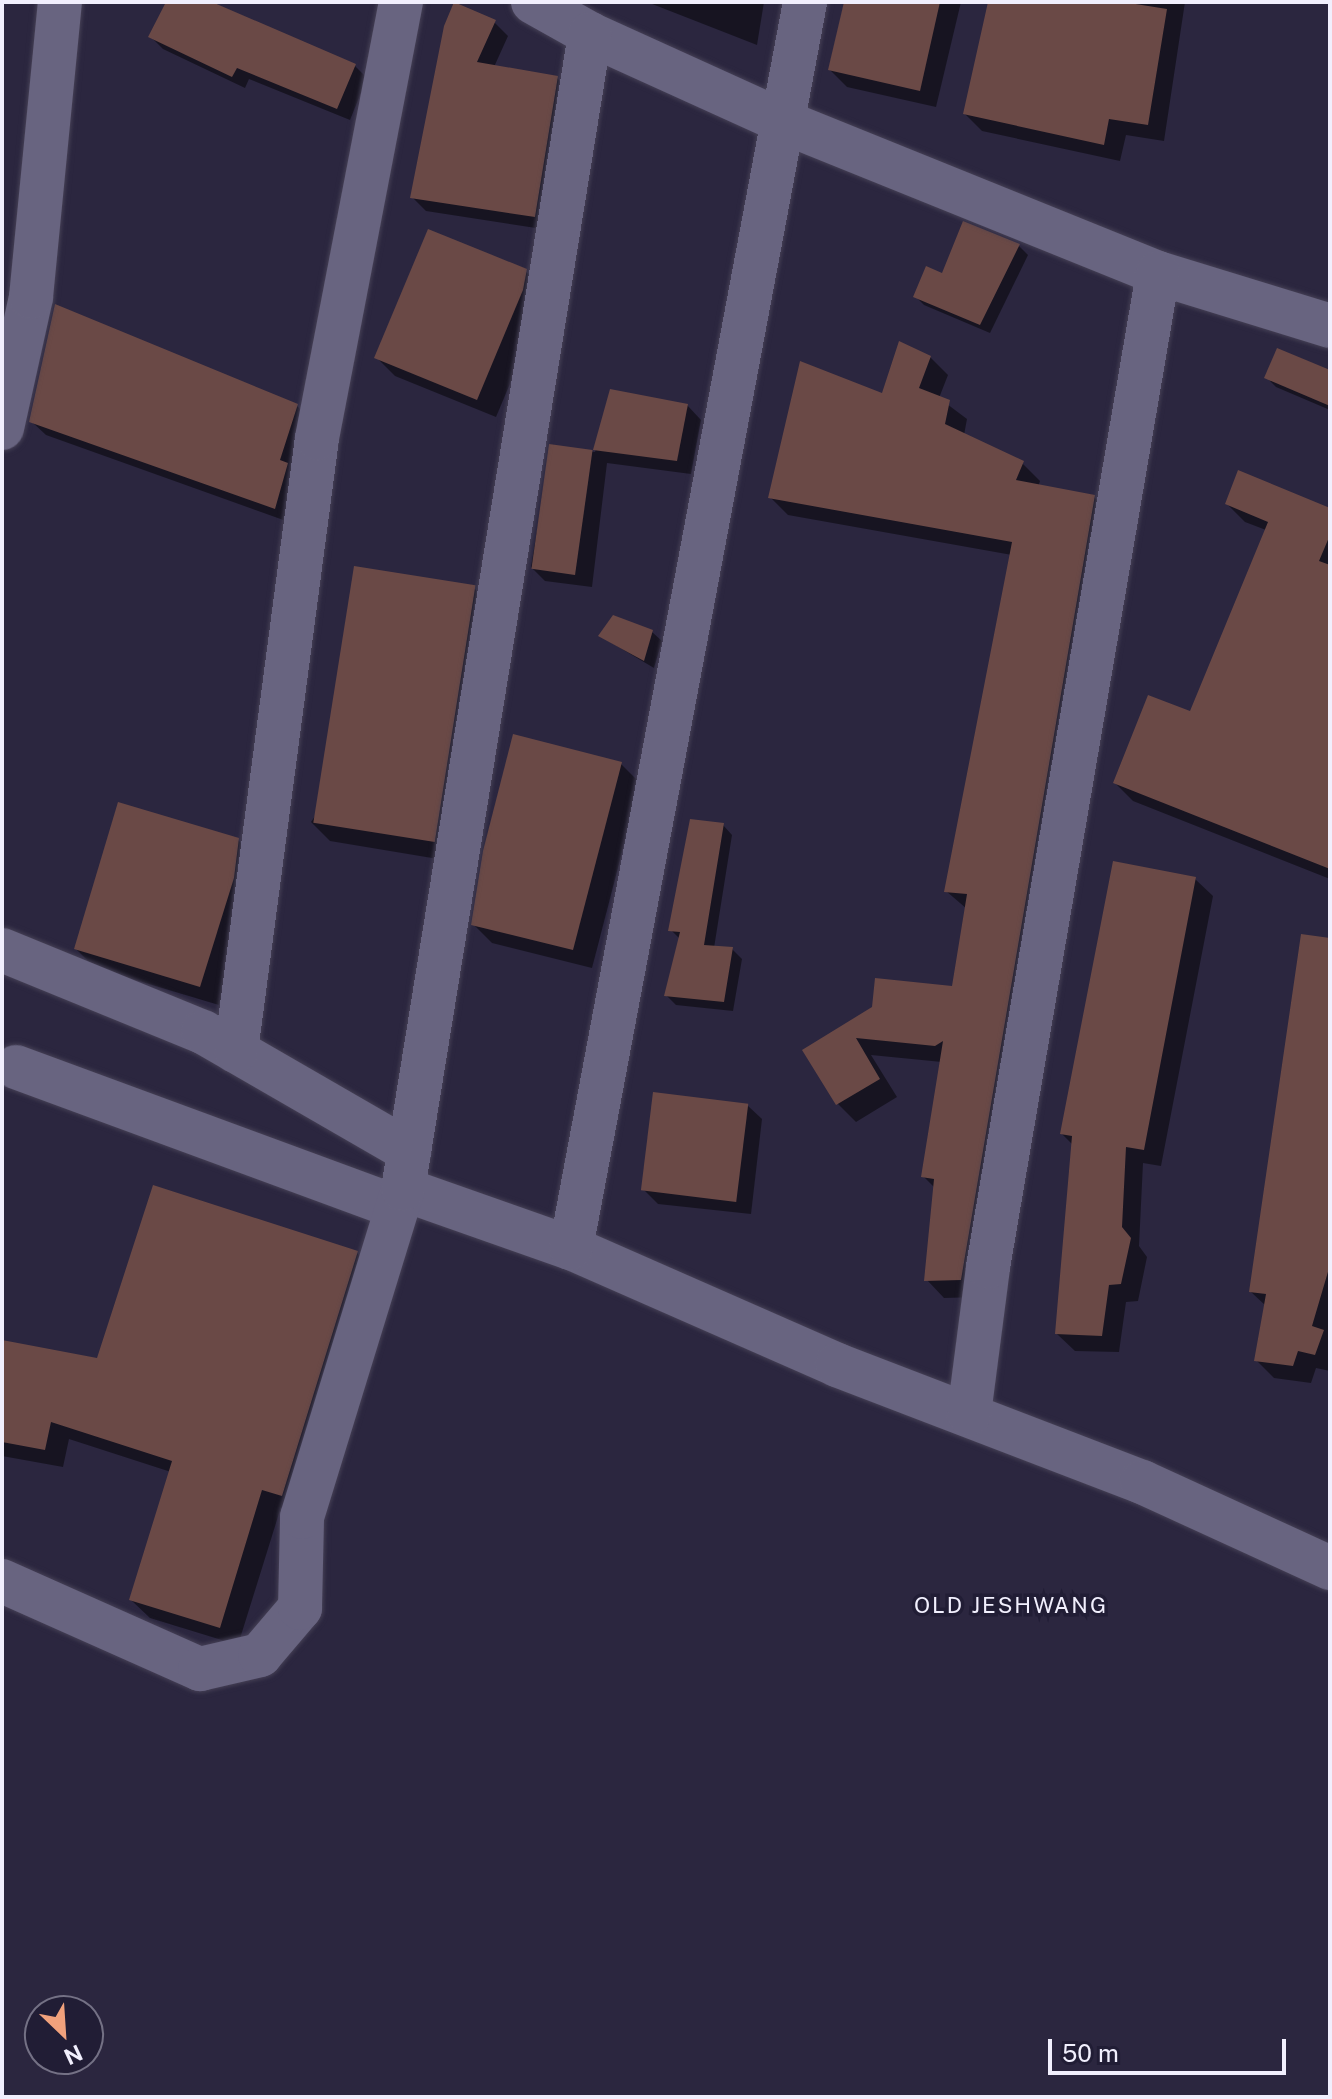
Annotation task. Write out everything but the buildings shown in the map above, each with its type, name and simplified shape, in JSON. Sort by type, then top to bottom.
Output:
[{"type":"street","points":[[2,428],[31,297],[60,2]]},
{"type":"street","points":[[236,1051],[317,438],[401,2]]},
{"type":"street","points":[[533,2],[590,34],[784,122],[1158,273],[1330,326]]},
{"type":"street","points":[[571,1248],[805,2]]},
{"type":"street","points":[[2,1581],[200,1669],[260,1655],[300,1608],[302,1517],[403,1182],[590,34]]},
{"type":"street","points":[[969,1414],[990,1252],[1158,273]]},
{"type":"street","points":[[2,950],[203,1032],[236,1051],[403,1182]]},
{"type":"street","points":[[16,1067],[403,1182],[571,1248],[837,1365],[1142,1482],[1330,1568]]},
{"type":"district","name":"OLD JESHWANG","points":[[1011,1606]]}]
